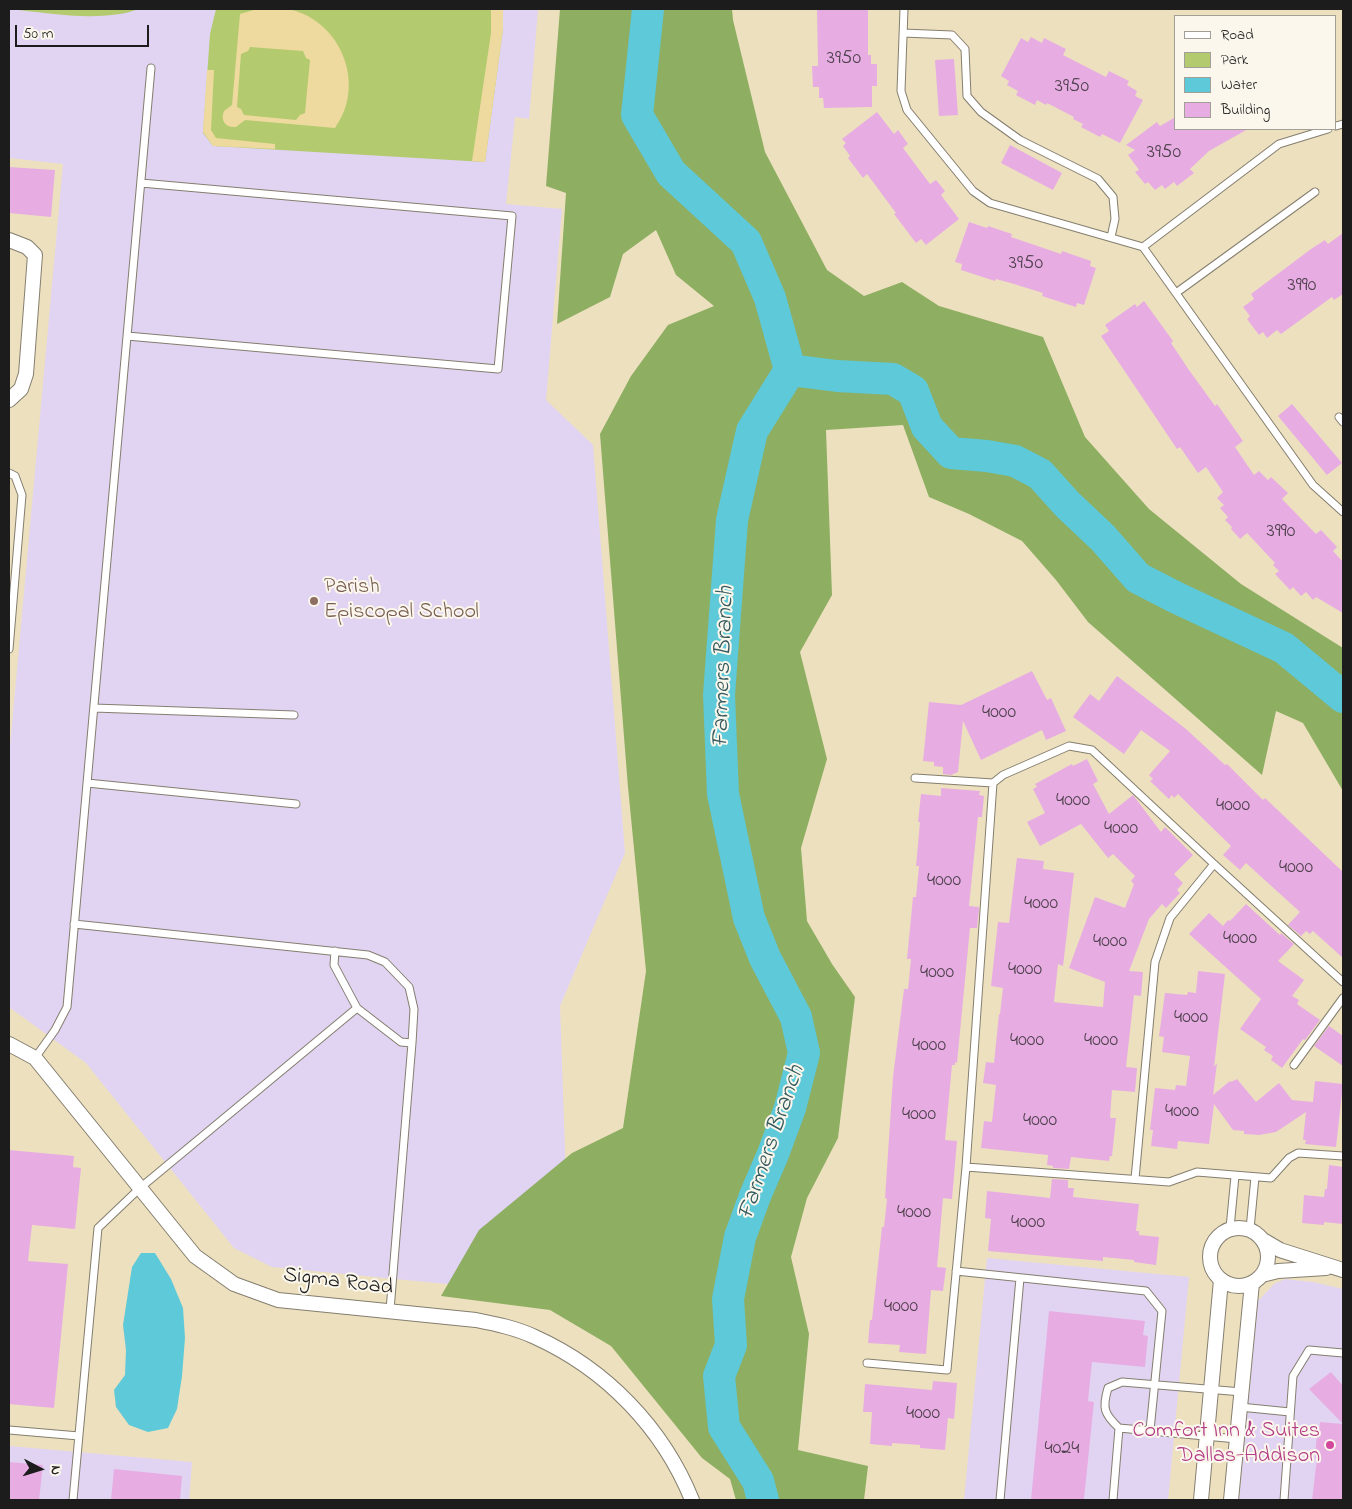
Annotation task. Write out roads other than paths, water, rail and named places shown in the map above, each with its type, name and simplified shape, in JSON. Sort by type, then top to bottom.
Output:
[{"type":"street","points":[[9,240],[26,247],[34,255],[26,374],[21,389],[9,400]]},
{"type":"street","name":"Sigma Road","points":[[9,1044],[34,1058],[196,1256],[234,1284],[278,1300],[476,1320],[504,1326],[534,1336],[589,1368],[630,1403],[650,1425],[682,1474],[692,1500]]},
{"type":"street","points":[[1242,1227],[1250,1229],[1263,1240],[1280,1250],[1338,1269],[1278,1271],[1245,1286],[1235,1286],[1221,1280],[1212,1268],[1209,1258],[1210,1248],[1222,1232],[1230,1228],[1242,1227]]},
{"type":"street","points":[[1231,1500],[1240,1407],[1257,1279],[1267,1266],[1268,1256],[1263,1240]]},
{"type":"street","points":[[1201,1500],[1221,1280]]},
{"type":"lane","points":[[904,9],[901,91],[907,110],[973,190],[990,203],[1143,246],[1314,485],[1343,512]]},
{"type":"lane","points":[[903,33],[952,35],[965,50],[967,96],[981,112],[1020,140],[1098,179],[1113,197],[1115,219],[1111,237]]},
{"type":"lane","points":[[34,1058],[55,1030],[67,1007],[151,68]]},
{"type":"lane","points":[[1143,246],[1279,144],[1325,130]]},
{"type":"lane","points":[[127,336],[498,369],[508,264],[512,216],[141,182]]},
{"type":"lane","points":[[1176,293],[1315,192]]},
{"type":"lane","points":[[9,473],[15,476],[22,495],[9,649]]},
{"type":"lane","points":[[94,708],[294,715]]},
{"type":"lane","points":[[915,778],[993,783],[1003,775],[1069,746],[1092,750],[1343,982]]},
{"type":"lane","points":[[87,783],[296,804]]},
{"type":"lane","points":[[867,1363],[947,1370],[966,1167],[993,783]]},
{"type":"lane","points":[[1135,1179],[1156,962],[1170,918],[1214,864]]},
{"type":"lane","points":[[74,924],[368,955],[385,962],[409,987],[414,1009],[390,1310]]},
{"type":"lane","points":[[334,951],[334,965],[357,1008],[401,1042],[412,1043]]},
{"type":"lane","points":[[1294,1065],[1343,998]]},
{"type":"lane","points":[[73,1500],[98,1228],[140,1188],[357,1008]]},
{"type":"lane","points":[[966,1167],[1169,1182],[1197,1172],[1271,1178],[1289,1158],[1298,1153],[1343,1156]]},
{"type":"lane","points":[[1230,1228],[1235,1176]]},
{"type":"lane","points":[[1250,1229],[1255,1177]]},
{"type":"lane","points":[[956,1271],[1146,1291],[1162,1311],[1150,1430]]},
{"type":"lane","points":[[1000,1500],[1020,1278]]},
{"type":"lane","points":[[1284,1500],[1293,1376],[1309,1350],[1343,1353]]},
{"type":"lane","points":[[1237,1439],[1119,1428],[1107,1417],[1104,1403],[1108,1388],[1122,1382],[1242,1392]]},
{"type":"lane","points":[[1240,1407],[1290,1412]]},
{"type":"lane","points":[[1113,1500],[1119,1428]]},
{"type":"lane","points":[[9,1430],[79,1436]]},
{"type":"water","points":[[141,1253],[155,1253],[171,1279],[183,1308],[185,1338],[177,1409],[168,1428],[148,1432],[129,1425],[116,1407],[114,1390],[125,1375],[126,1350],[123,1325],[132,1267]]},
{"type":"waterway","name":"Farmers Branch","points":[[648,9],[637,115],[671,173],[746,242],[770,298],[790,370],[752,431],[732,520],[719,695],[723,794],[749,918],[765,958],[796,1017],[804,1053],[790,1108],[740,1237],[728,1299],[731,1345],[719,1376],[724,1427],[758,1481],[763,1500]]},
{"type":"waterway","points":[[790,370],[837,376],[893,379],[913,391],[927,427],[951,453],[1015,461],[1040,474],[1067,504],[1103,538],[1138,578],[1284,648],[1343,697]]},
{"type":"place","name":"Parish Episcopal School","points":[[314,601]]},
{"type":"place","name":"Comfort Inn & Suites Dallas-Addison","points":[[1330,1445]]}]
